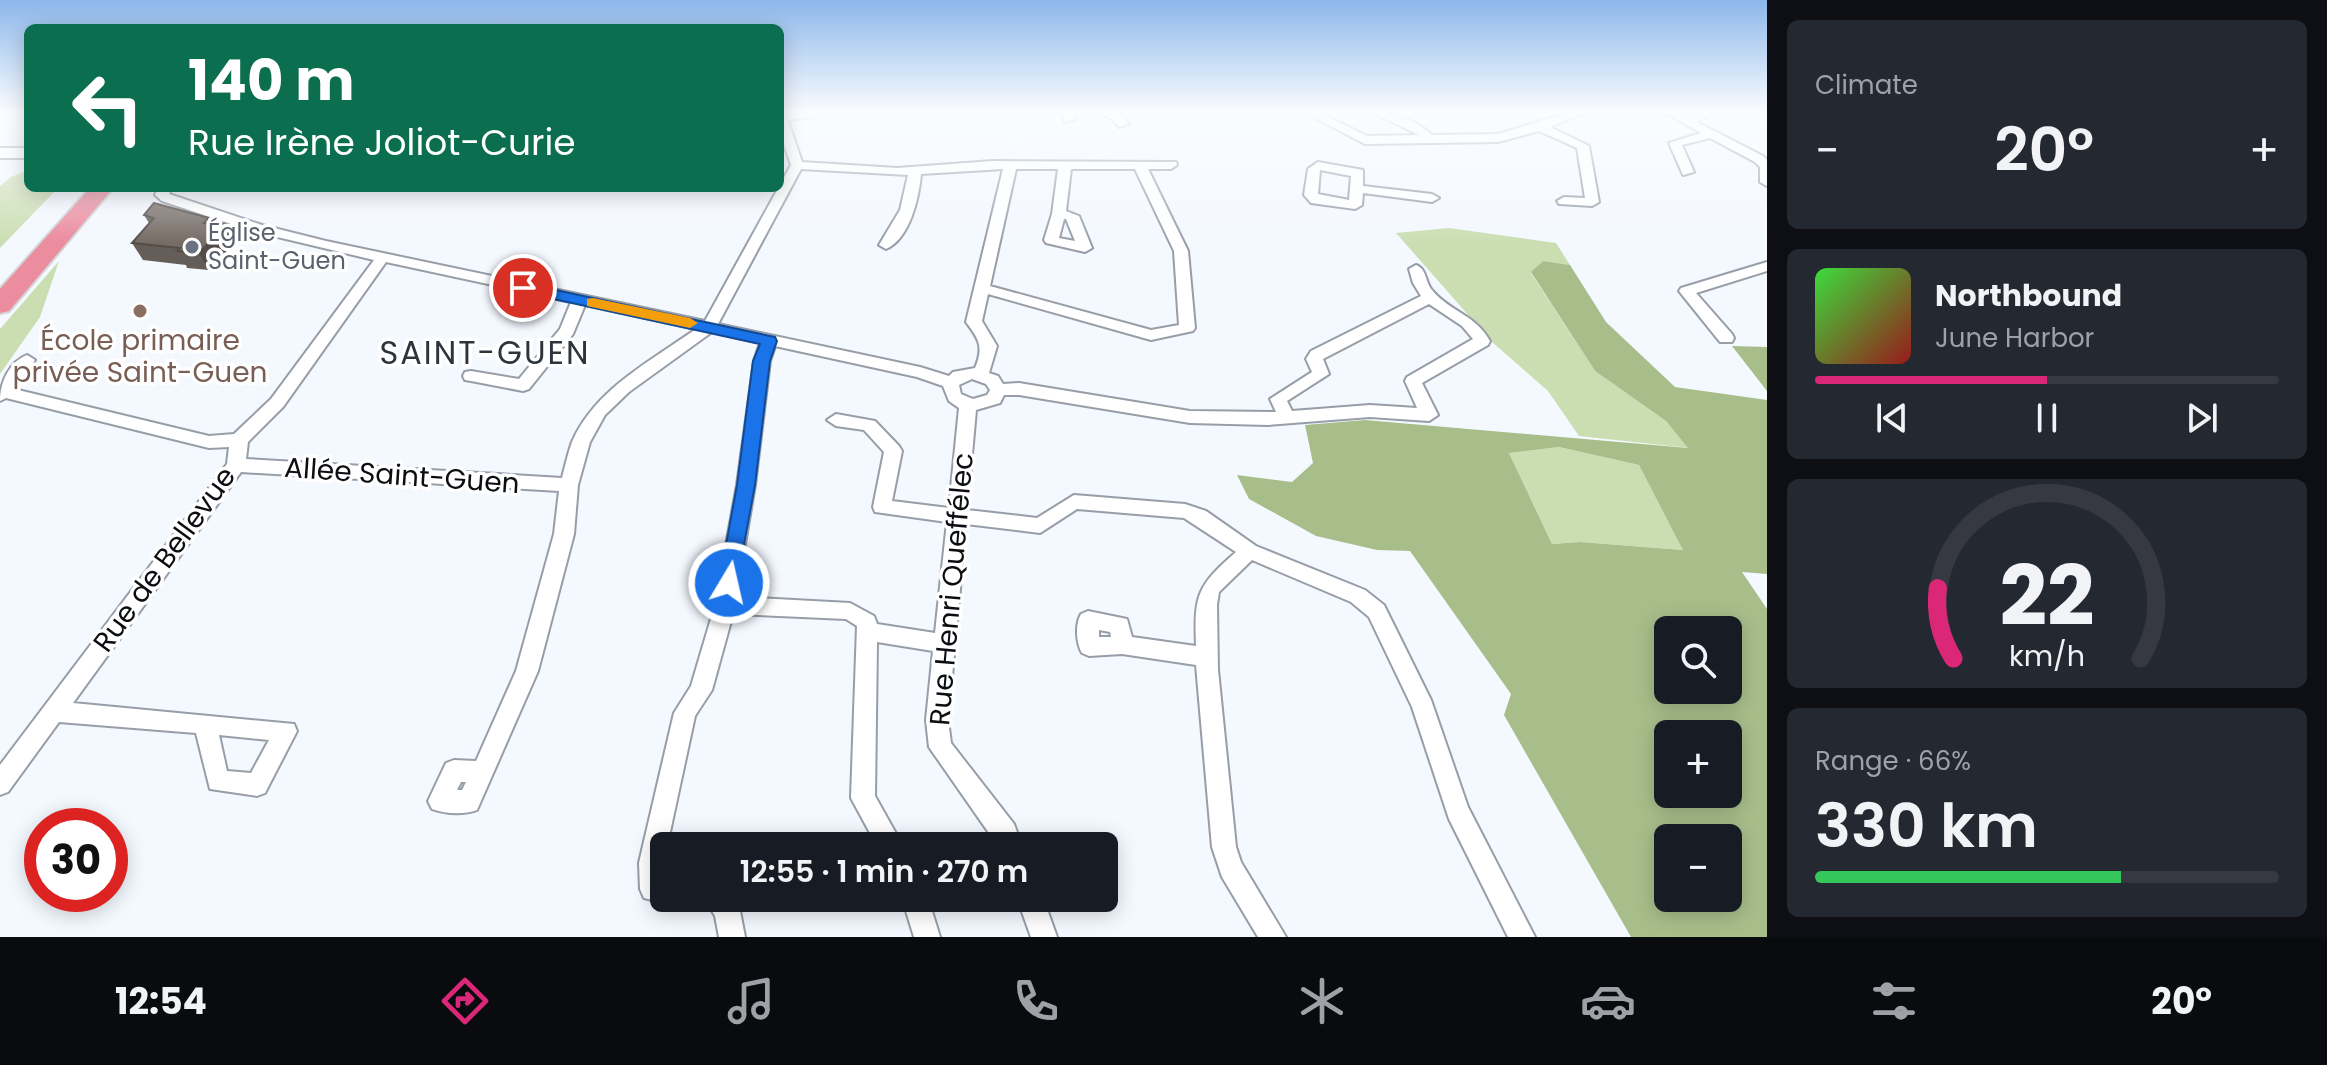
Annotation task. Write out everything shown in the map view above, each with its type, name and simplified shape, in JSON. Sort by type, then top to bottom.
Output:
[{"type":"highway","points":[[0,282],[80,192]]},
{"type":"highway","points":[[0,305],[99,192]]},
{"type":"street","points":[[784,189],[797,165],[794,156]]},
{"type":"street","points":[[1361,156],[1359,189],[1355,205],[1316,200],[1311,195],[1314,169],[1361,156]]},
{"type":"street","points":[[1564,201],[1592,202],[1585,156]]},
{"type":"street","points":[[1681,156],[1688,172]]},
{"type":"street","points":[[1753,156],[1766,166],[1767,182]]},
{"type":"street","points":[[797,165],[860,171],[1010,165],[1171,165]]},
{"type":"street","points":[[980,374],[989,358],[991,346],[986,334],[974,322],[1010,165]]},
{"type":"street","points":[[1059,214],[1065,165]]},
{"type":"street","points":[[982,288],[1151,335],[1187,328],[1181,251],[1140,165]]},
{"type":"street","points":[[886,245],[896,234],[906,213],[915,169]]},
{"type":"street","points":[[1359,189],[1432,198]]},
{"type":"street","points":[[163,192],[162,195],[167,198],[257,228],[382,258],[920,372],[951,383]]},
{"type":"street","points":[[482,772],[527,671],[564,534],[569,485],[581,442],[599,411],[623,388],[709,327],[782,192]]},
{"type":"street","name":"Rue de Bellevue","points":[[3,775],[236,465],[239,440],[277,403],[382,258]]},
{"type":"street","points":[[1726,338],[1686,291],[1767,266]]},
{"type":"street","points":[[998,390],[1019,389],[1190,417],[1238,420],[1370,411],[1429,415],[1413,381],[1482,341],[1475,327],[1441,308],[1430,297],[1418,282],[1416,269]]},
{"type":"street","points":[[1287,418],[1278,399],[1321,374],[1314,359],[1317,355],[1430,297]]},
{"type":"street","points":[[471,376],[523,385],[567,330],[579,300]]},
{"type":"street","points":[[658,832],[685,713],[701,690],[725,605],[746,485],[762,361],[769,341]]},
{"type":"street","points":[[27,360],[2,393],[209,442],[239,440]]},
{"type":"street","points":[[951,383],[959,376],[980,374],[992,380],[998,390]]},
{"type":"street","points":[[951,383],[955,398],[968,405],[989,402],[998,390]]},
{"type":"street","name":"Rue Henri Queffélec","points":[[968,405],[937,720],[940,747],[1005,832]]},
{"type":"street","points":[[836,420],[869,425],[893,451],[882,507],[1040,526],[1074,502],[1185,511],[1199,516],[1249,551],[1358,596],[1377,611],[1423,707],[1457,811],[1522,937]]},
{"type":"street","name":"Allée Saint-Guen","points":[[236,465],[569,485]]},
{"type":"street","points":[[1249,551],[1209,591],[1204,607],[1207,657],[1224,847],[1231,868],[1273,937]]},
{"type":"street","points":[[725,605],[850,611],[867,622],[863,798],[883,832]]},
{"type":"street","points":[[867,631],[945,644]]},
{"type":"street","points":[[1122,645],[1207,657]]},
{"type":"street","points":[[53,711],[205,724]]},
{"type":"street","points":[[727,912],[732,937]]},
{"type":"street","points":[[919,912],[927,937]]},
{"type":"street","points":[[1035,912],[1044,937]]},
{"type":"green space","points":[[24,172],[24,192],[54,192],[0,248],[0,186]]},
{"type":"green space","points":[[1449,228],[1556,243],[1570,265],[1543,261],[1531,273],[1595,371],[1666,421],[1689,448],[1579,436],[1548,391],[1492,342],[1396,233]]},
{"type":"green space","points":[[59,261],[40,317],[0,374],[0,329]]},
{"type":"green space","points":[[1543,261],[1570,265],[1606,322],[1675,387],[1767,400],[1767,574],[1742,572],[1767,609],[1767,937],[1631,937],[1504,715],[1511,694],[1410,551],[1377,550],[1316,536],[1249,499],[1237,475],[1292,482],[1313,463],[1305,425],[1365,420],[1688,448],[1666,421],[1595,371],[1531,272]],"holes":[[[1559,447],[1639,465],[1683,550],[1580,542],[1552,544],[1509,453]]]},
{"type":"green space","points":[[1732,346],[1767,347],[1767,391]]},
{"type":"green space","points":[[1559,447],[1639,465],[1684,550],[1580,542],[1552,544],[1509,453]]},
{"type":"building","points":[[154,203],[209,218],[204,223],[227,224],[199,253],[132,243],[154,218],[144,215]]},
{"type":"slow traffic","points":[[593,303],[690,323]]},
{"type":"place","name":"Église Saint-Guen","points":[[192,247]]},
{"type":"place","name":"École primaire privée Saint-Guen","points":[[140,311]]},
{"type":"district","name":"SAINT-GUEN","points":[[485,353]]},
{"type":"route","points":[[523,288],[769,341],[762,361],[746,485],[729,583]]}]
